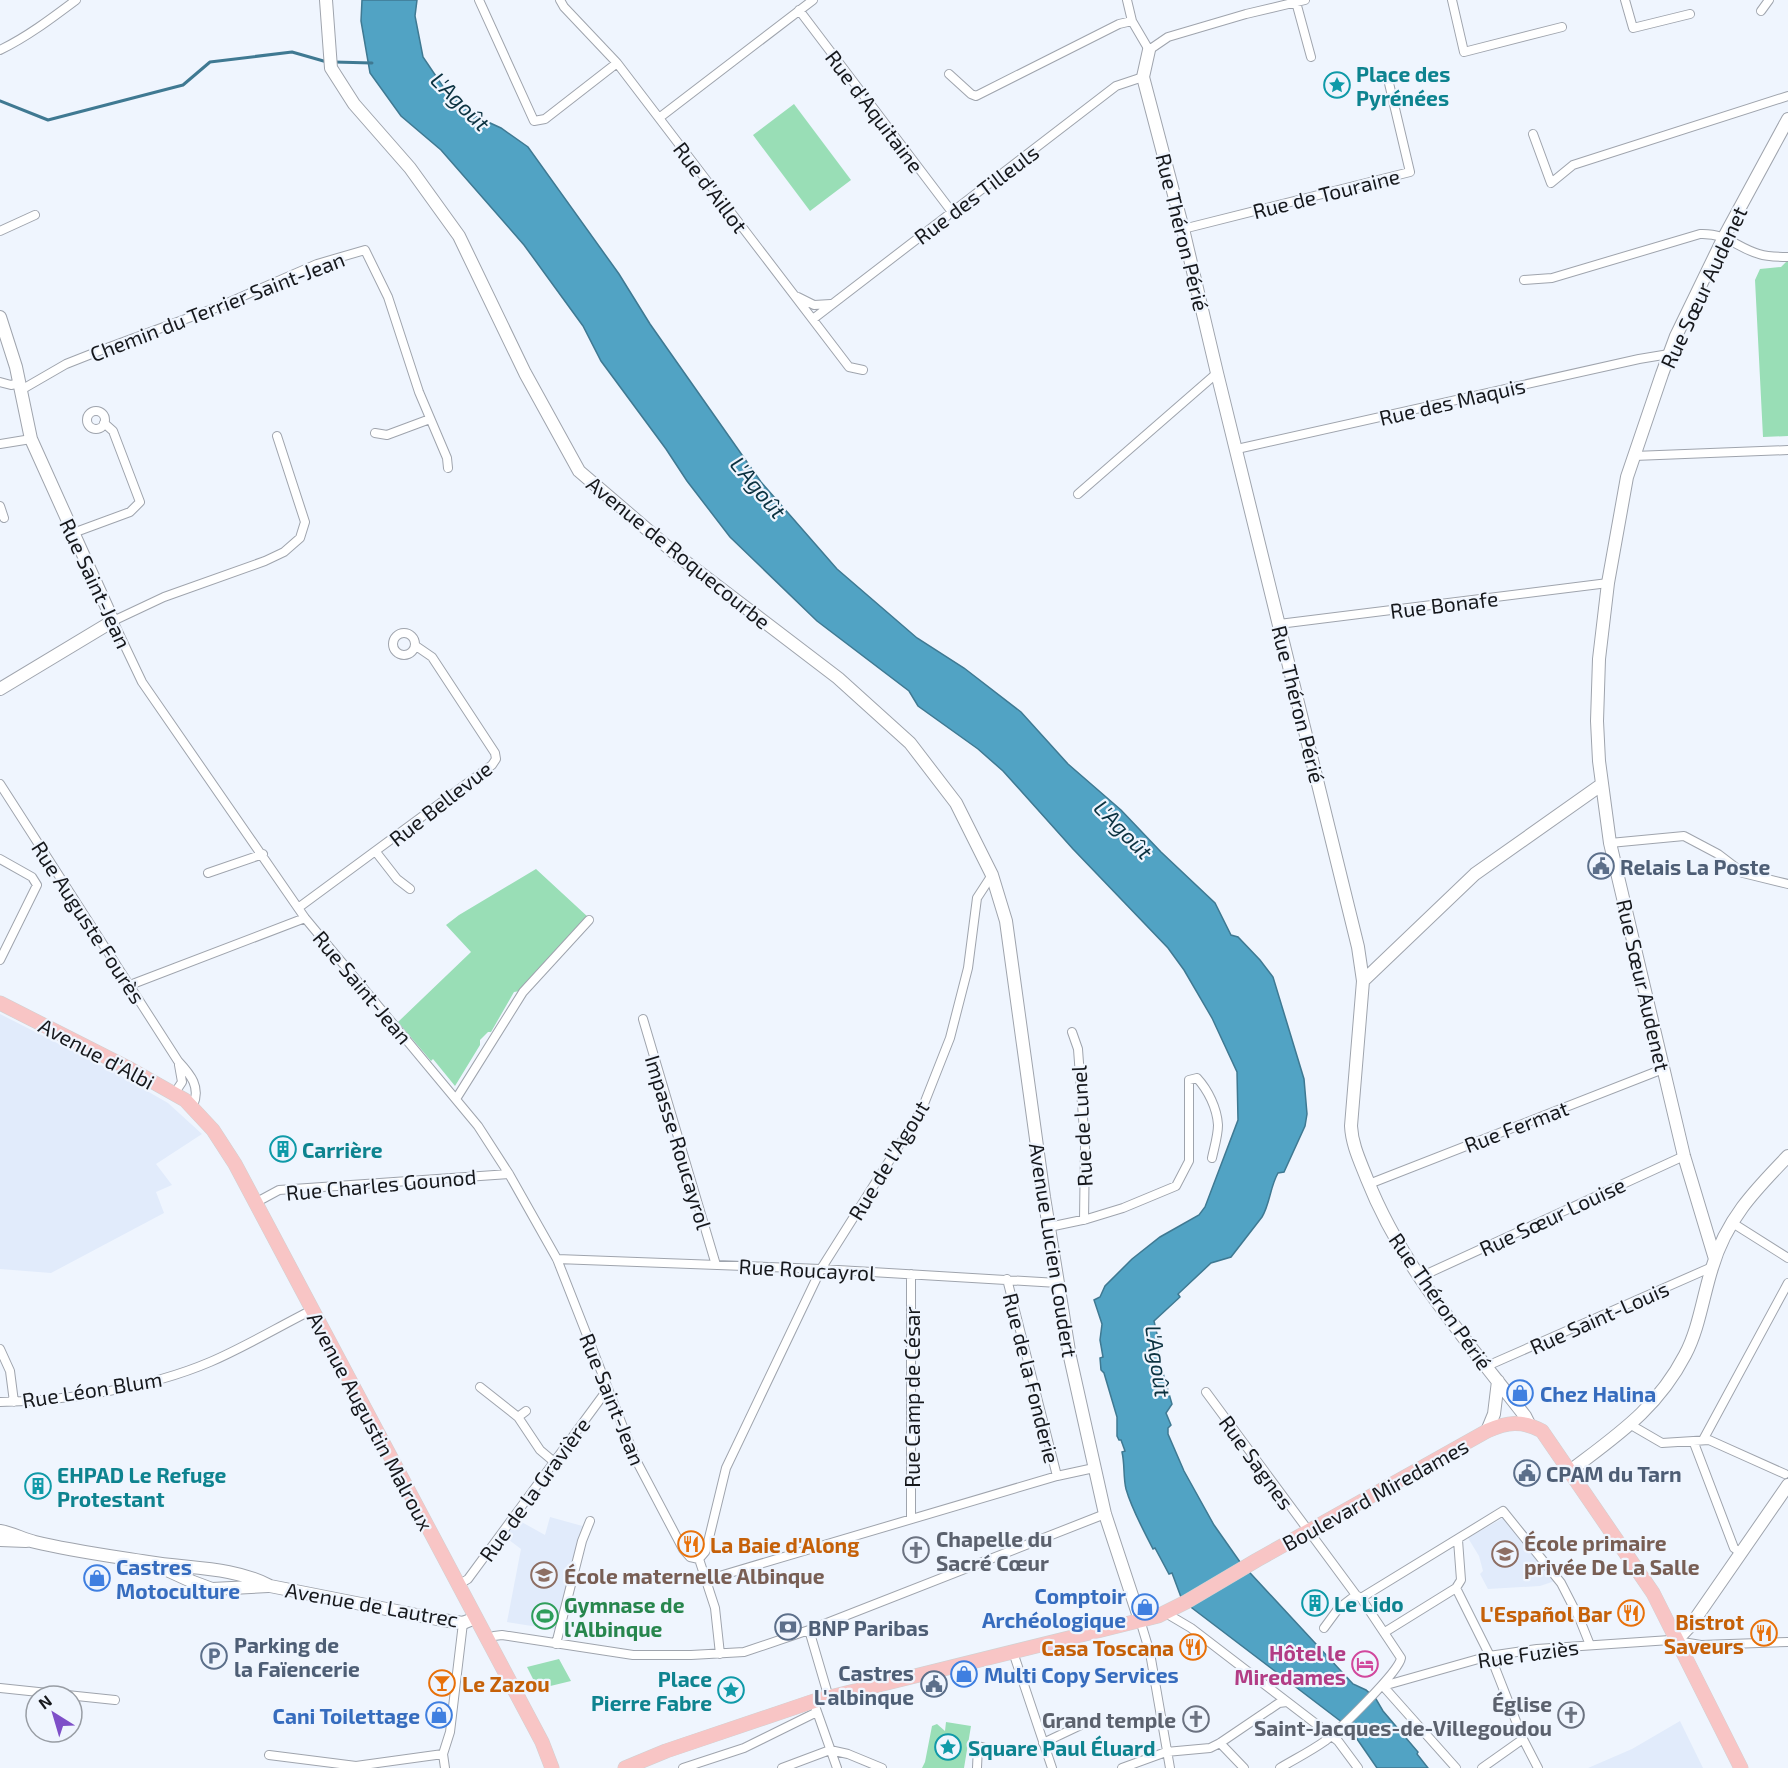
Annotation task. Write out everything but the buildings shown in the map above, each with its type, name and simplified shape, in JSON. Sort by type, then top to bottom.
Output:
[{"type":"main road","name":"Avenue d'Albi","points":[[0,1003],[130,1069],[192,1106]]},
{"type":"main road","name":"Avenue Augustin Malroux","points":[[192,1106],[221,1141],[458,1585],[469,1621],[487,1640],[542,1742]]},
{"type":"main road","name":"Boulevard Miredames","points":[[624,1767],[815,1707],[829,1698],[1163,1614],[1487,1431],[1504,1424],[1529,1424]]},
{"type":"main road","points":[[1529,1424],[1542,1431],[1653,1593],[1741,1768]]},
{"type":"main road","points":[[542,1742],[552,1768]]},
{"type":"main road","points":[[542,1742],[563,1768]]},
{"type":"street","points":[[0,50],[33,31],[76,0]]},
{"type":"street","name":"Avenue de Roquecourbe","points":[[326,0],[331,62],[354,104],[410,168],[459,236],[525,373],[579,471],[678,556],[838,678],[910,743],[956,803],[992,875]]},
{"type":"street","points":[[478,0],[534,121],[545,119],[617,63]]},
{"type":"street","name":"Rue d'Aillot","points":[[560,0],[617,63],[849,367],[863,370]]},
{"type":"street","points":[[659,118],[813,0]]},
{"type":"street","points":[[1127,0],[1132,21],[1149,50],[1168,37],[1300,1],[1311,57]]},
{"type":"street","points":[[1452,0],[1464,52],[1562,27]]},
{"type":"street","points":[[1625,0],[1632,28],[1690,14]]},
{"type":"street","points":[[1761,10],[1769,0]]},
{"type":"street","name":"Rue d'Aquitaine","points":[[799,10],[952,212]]},
{"type":"street","points":[[949,74],[975,96],[1119,24],[1132,21]]},
{"type":"street","name":"Rue Théron Périé","points":[[1149,50],[1143,77],[1183,229],[1355,936],[1363,981],[1351,1126],[1352,1141],[1369,1184],[1400,1249],[1529,1424]]},
{"type":"street","name":"Rue des Tilleuls","points":[[813,319],[1116,86],[1143,77]]},
{"type":"street","name":"Rue de Touraine","points":[[1183,229],[1410,172],[1388,79]]},
{"type":"street","points":[[1533,134],[1551,183],[1573,165],[1788,96]]},
{"type":"street","name":"Rue Sœur Audenet","points":[[1713,1263],[1684,1156],[1610,843],[1601,785],[1597,721],[1601,629],[1627,477],[1669,354],[1724,237],[1788,119]]},
{"type":"street","points":[[0,231],[35,215]]},
{"type":"street","points":[[1524,280],[1552,278],[1700,234],[1724,237],[1758,254],[1788,257]]},
{"type":"street","name":"Chemin du Terrier Saint-Jean","points":[[21,387],[66,364],[218,307],[317,264],[365,250],[388,297],[419,392],[447,458],[448,468]]},
{"type":"street","points":[[795,296],[814,305],[832,304]]},
{"type":"street","name":"Rue Saint-Jean","points":[[0,317],[21,387],[31,439],[142,682],[263,854],[305,918],[478,1126],[509,1174],[557,1259],[636,1460],[683,1550],[690,1557],[699,1559]]},
{"type":"street","name":"Rue des Maquis","points":[[1237,449],[1669,354]]},
{"type":"street","points":[[1078,494],[1217,373]]},
{"type":"street","points":[[0,381],[21,387]]},
{"type":"street","points":[[375,433],[387,435],[429,419]]},
{"type":"street","points":[[73,533],[130,512],[140,502],[113,431],[105,423]]},
{"type":"street","points":[[0,689],[113,621],[164,597],[265,561],[284,552],[300,538],[305,522],[277,436]]},
{"type":"street","points":[[0,444],[31,439]]},
{"type":"street","points":[[1634,456],[1788,450]]},
{"type":"street","points":[[0,506],[4,518]]},
{"type":"street","name":"Rue Bonafe","points":[[1279,624],[1608,583]]},
{"type":"street","name":"Rue Bellevue","points":[[298,908],[492,765],[496,759],[495,753],[432,657],[416,646]]},
{"type":"street","name":"Rue Auguste Fourès","points":[[0,784],[178,1061],[190,1074],[196,1089],[196,1097],[192,1106]]},
{"type":"street","points":[[1363,981],[1475,874],[1601,785]]},
{"type":"street","points":[[1581,800],[1604,805]]},
{"type":"street","points":[[1610,843],[1684,836],[1718,854],[1743,873],[1788,884]]},
{"type":"street","points":[[376,852],[397,879],[410,889]]},
{"type":"street","points":[[208,873],[263,854]]},
{"type":"street","points":[[0,859],[32,877],[38,885],[0,960]]},
{"type":"street","name":"Avenue Lucien Coudert","points":[[992,875],[1006,921],[1049,1227],[1070,1357],[1105,1514],[1140,1620]]},
{"type":"street","name":"Rue de l'Agout","points":[[699,1559],[705,1552],[708,1542],[726,1468],[821,1269],[922,1109],[950,1038],[968,968],[977,898],[992,875]]},
{"type":"street","points":[[130,985],[305,918]]},
{"type":"street","points":[[456,1099],[523,992],[589,920]]},
{"type":"street","name":"Impasse Roucayrol","points":[[643,1019],[716,1265]]},
{"type":"street","name":"Rue de Lunel","points":[[1072,1032],[1078,1049],[1085,1145],[1084,1220]]},
{"type":"street","points":[[174,1094],[182,1082],[178,1061]]},
{"type":"street","name":"Rue Fermat","points":[[1369,1184],[1663,1069]]},
{"type":"street","points":[[1049,1227],[1084,1220],[1122,1208],[1176,1186],[1189,1161],[1189,1080],[1197,1078],[1207,1090],[1218,1125],[1212,1158]]},
{"type":"street","name":"Rue Sœur Louise","points":[[1420,1277],[1684,1156]]},
{"type":"street","points":[[1570,1471],[1631,1425],[1652,1404],[1686,1354],[1713,1263],[1731,1222],[1743,1203],[1788,1156]]},
{"type":"street","name":"Rue Charles Gounod","points":[[255,1203],[279,1190],[509,1174]]},
{"type":"street","points":[[1731,1222],[1788,1258]]},
{"type":"street","name":"Rue Roucayrol","points":[[557,1259],[821,1269],[1058,1282]]},
{"type":"street","name":"Rue Saint-Louis","points":[[1486,1366],[1713,1263]]},
{"type":"street","name":"Rue Camp de César","points":[[911,1274],[911,1519]]},
{"type":"street","name":"Rue de la Fonderie","points":[[1007,1280],[1057,1476]]},
{"type":"street","points":[[1741,1553],[1734,1548],[1699,1441],[1788,1283]]},
{"type":"street","name":"Rue Léon Blum","points":[[0,1402],[81,1395],[165,1379],[232,1352],[312,1310]]},
{"type":"street","points":[[0,1349],[9,1371],[14,1402]]},
{"type":"street","name":"Rue Théron Périé","points":[[1487,1431],[1494,1414],[1498,1381]]},
{"type":"street","points":[[480,1387],[518,1417],[540,1450],[553,1461]]},
{"type":"street","name":"Rue de la Gravière","points":[[458,1585],[468,1579],[607,1390]]},
{"type":"street","name":"Rue Sagnes","points":[[1206,1392],[1308,1532],[1385,1632],[1401,1661],[1381,1687]]},
{"type":"street","points":[[518,1417],[526,1411]]},
{"type":"street","points":[[1631,1425],[1662,1443],[1709,1440],[1787,1479],[1741,1553],[1691,1625],[1677,1640]]},
{"type":"street","points":[[706,1580],[1057,1476],[1094,1468]]},
{"type":"street","points":[[1324,1628],[1338,1609],[1458,1540],[1503,1511],[1561,1583],[1590,1645]]},
{"type":"street","points":[[487,1640],[502,1635],[633,1655],[744,1652],[809,1630],[1105,1514]]},
{"type":"street","points":[[556,1644],[582,1541],[591,1521]]},
{"type":"street","name":"Avenue de Lautrec","points":[[0,1531],[34,1541],[152,1563],[198,1566],[233,1573],[270,1586]]},
{"type":"street","name":"Avenue de Lautrec","points":[[0,1540],[34,1541]]},
{"type":"street","points":[[1385,1632],[1456,1588],[1461,1580],[1458,1540]]},
{"type":"street","points":[[699,1559],[715,1608],[720,1654]]},
{"type":"street","name":"Avenue de Lautrec","points":[[152,1563],[212,1588],[270,1586],[469,1621]]},
{"type":"street","points":[[1456,1588],[1472,1618],[1523,1739],[1538,1768]]},
{"type":"street","points":[[1163,1614],[1191,1628],[1331,1735],[1358,1768]]},
{"type":"street","points":[[1140,1620],[1150,1653],[1170,1768]]},
{"type":"street","points":[[445,1768],[443,1754],[450,1732],[469,1621]]},
{"type":"street","points":[[809,1630],[829,1698]]},
{"type":"street","name":"Rue Fuziès","points":[[1381,1687],[1489,1656],[1590,1645],[1677,1640],[1701,1645],[1788,1642]]},
{"type":"street","points":[[1689,1664],[1691,1653],[1701,1645]]},
{"type":"street","points":[[1013,1652],[1052,1768]]},
{"type":"street","points":[[1280,1768],[1325,1741],[1381,1687],[1456,1768]]},
{"type":"street","points":[[0,1688],[115,1700]]},
{"type":"street","points":[[1122,1768],[1166,1752],[1210,1748],[1279,1703],[1287,1702]]},
{"type":"street","points":[[683,1768],[747,1747],[815,1707],[837,1768]]},
{"type":"street","points":[[1043,1743],[1082,1725]]},
{"type":"street","points":[[1482,1768],[1523,1739]]},
{"type":"street","points":[[1220,1743],[1244,1768]]},
{"type":"street","points":[[977,1768],[978,1746],[996,1751],[1010,1750]]},
{"type":"street","points":[[782,1768],[830,1750],[848,1754],[882,1768]]},
{"type":"street","points":[[269,1755],[356,1766],[443,1754]]},
{"type":"shaded area","points":[[0,1014],[112,1071],[168,1103],[202,1134],[156,1164],[172,1185],[156,1192],[164,1213],[51,1273],[0,1269]]},
{"type":"shaded area","name":"École maternelle Albinque","points":[[550,1517],[586,1527],[557,1630],[507,1622],[521,1549],[505,1537],[518,1520],[545,1535]]},
{"type":"shaded area","name":"École primaire privée De La Salle","points":[[1503,1518],[1555,1581],[1540,1586],[1488,1589],[1480,1574],[1483,1571],[1479,1556],[1468,1538]]},
{"type":"shaded area","points":[[1680,1721],[1703,1768],[1588,1768],[1632,1749]]},
{"type":"green space","points":[[794,104],[851,180],[810,211],[753,135]]},
{"type":"green space","points":[[1788,260],[1788,436],[1763,437],[1755,280],[1760,269],[1781,267]]},
{"type":"green space","points":[[536,869],[588,917],[520,991],[514,992],[491,1032],[480,1040],[480,1045],[455,1086],[398,1022],[471,952],[446,925]]},
{"type":"green space","points":[[559,1659],[571,1681],[538,1689],[527,1667]]},
{"type":"green space","name":"Square Paul Éluard","points":[[946,1722],[971,1726],[964,1768],[922,1768],[932,1726],[937,1724],[945,1731]]},
{"type":"water","name":"L'Agoût","points":[[362,0],[417,0],[415,16],[423,57],[446,91],[475,116],[501,128],[528,147],[619,274],[650,324],[761,482],[837,569],[917,638],[964,668],[1021,712],[1068,764],[1121,810],[1215,903],[1231,935],[1238,937],[1273,977],[1304,1079],[1307,1114],[1305,1126],[1284,1172],[1278,1173],[1275,1178],[1262,1217],[1231,1257],[1211,1263],[1178,1294],[1180,1297],[1154,1321],[1160,1347],[1158,1346],[1158,1356],[1172,1404],[1166,1413],[1171,1425],[1168,1428],[1168,1434],[1184,1471],[1214,1525],[1240,1562],[1353,1684],[1366,1690],[1376,1699],[1428,1768],[1377,1768],[1343,1723],[1192,1608],[1181,1597],[1172,1573],[1169,1574],[1155,1548],[1153,1549],[1126,1489],[1122,1452],[1125,1451],[1117,1436],[1117,1417],[1104,1373],[1101,1370],[1102,1324],[1094,1300],[1100,1297],[1105,1286],[1132,1259],[1160,1237],[1199,1215],[1205,1207],[1238,1120],[1237,1072],[1212,1018],[1184,970],[1168,948],[1073,849],[1003,771],[978,749],[918,706],[909,691],[817,621],[730,537],[601,361],[583,326],[524,245],[441,150],[401,116],[370,73],[361,21]]},
{"type":"waterway","points":[[0,101],[48,120],[183,85],[210,62],[292,52],[327,62]]},
{"type":"waterway","points":[[334,62],[372,63]]},
{"type":"place","name":"Place des Pyrénées","points":[[1337,85]]},
{"type":"place","name":"Relais La Poste","points":[[1601,866]]},
{"type":"place","name":"Carrière","points":[[283,1149]]},
{"type":"place","name":"Chez Halina","points":[[1520,1393]]},
{"type":"place","name":"CPAM du Tarn","points":[[1527,1473]]},
{"type":"place","name":"EHPAD Le Refuge Protestant","points":[[38,1486]]},
{"type":"place","name":"La Baie d'Along","points":[[691,1544]]},
{"type":"place","name":"Chapelle du Sacré Cœur","points":[[916,1550]]},
{"type":"place","name":"École primaire privée De La Salle","points":[[1505,1554]]},
{"type":"place","name":"École maternelle Albinque","points":[[544,1575]]},
{"type":"place","name":"Castres Motoculture","points":[[97,1578]]},
{"type":"place","name":"Le Lido","points":[[1315,1603]]},
{"type":"place","name":"Comptoir Archéologique","points":[[1145,1607]]},
{"type":"place","name":"L'Español Bar","points":[[1631,1613]]},
{"type":"place","name":"Gymnase de l'Albinque","points":[[545,1616]]},
{"type":"place","name":"BNP Paribas","points":[[788,1627]]},
{"type":"place","name":"Bistrot Saveurs","points":[[1764,1633]]},
{"type":"place","name":"Casa Toscana","points":[[1193,1647]]},
{"type":"place","name":"Parking de la Faïencerie","points":[[214,1656]]},
{"type":"place","name":"Hôtel le Miredames","points":[[1365,1664]]},
{"type":"place","name":"Multi Copy Services","points":[[964,1674]]},
{"type":"place","name":"Le Zazou","points":[[442,1683]]},
{"type":"place","name":"Castres L'albinque","points":[[934,1684]]},
{"type":"place","name":"Place Pierre Fabre","points":[[731,1690]]},
{"type":"place","name":"Cani Toilettage","points":[[439,1715]]},
{"type":"place","name":"Église Saint-Jacques-de-Villegoudou","points":[[1571,1715]]},
{"type":"place","name":"Grand temple","points":[[1196,1719]]},
{"type":"place","name":"Square Paul Éluard","points":[[948,1747]]}]
